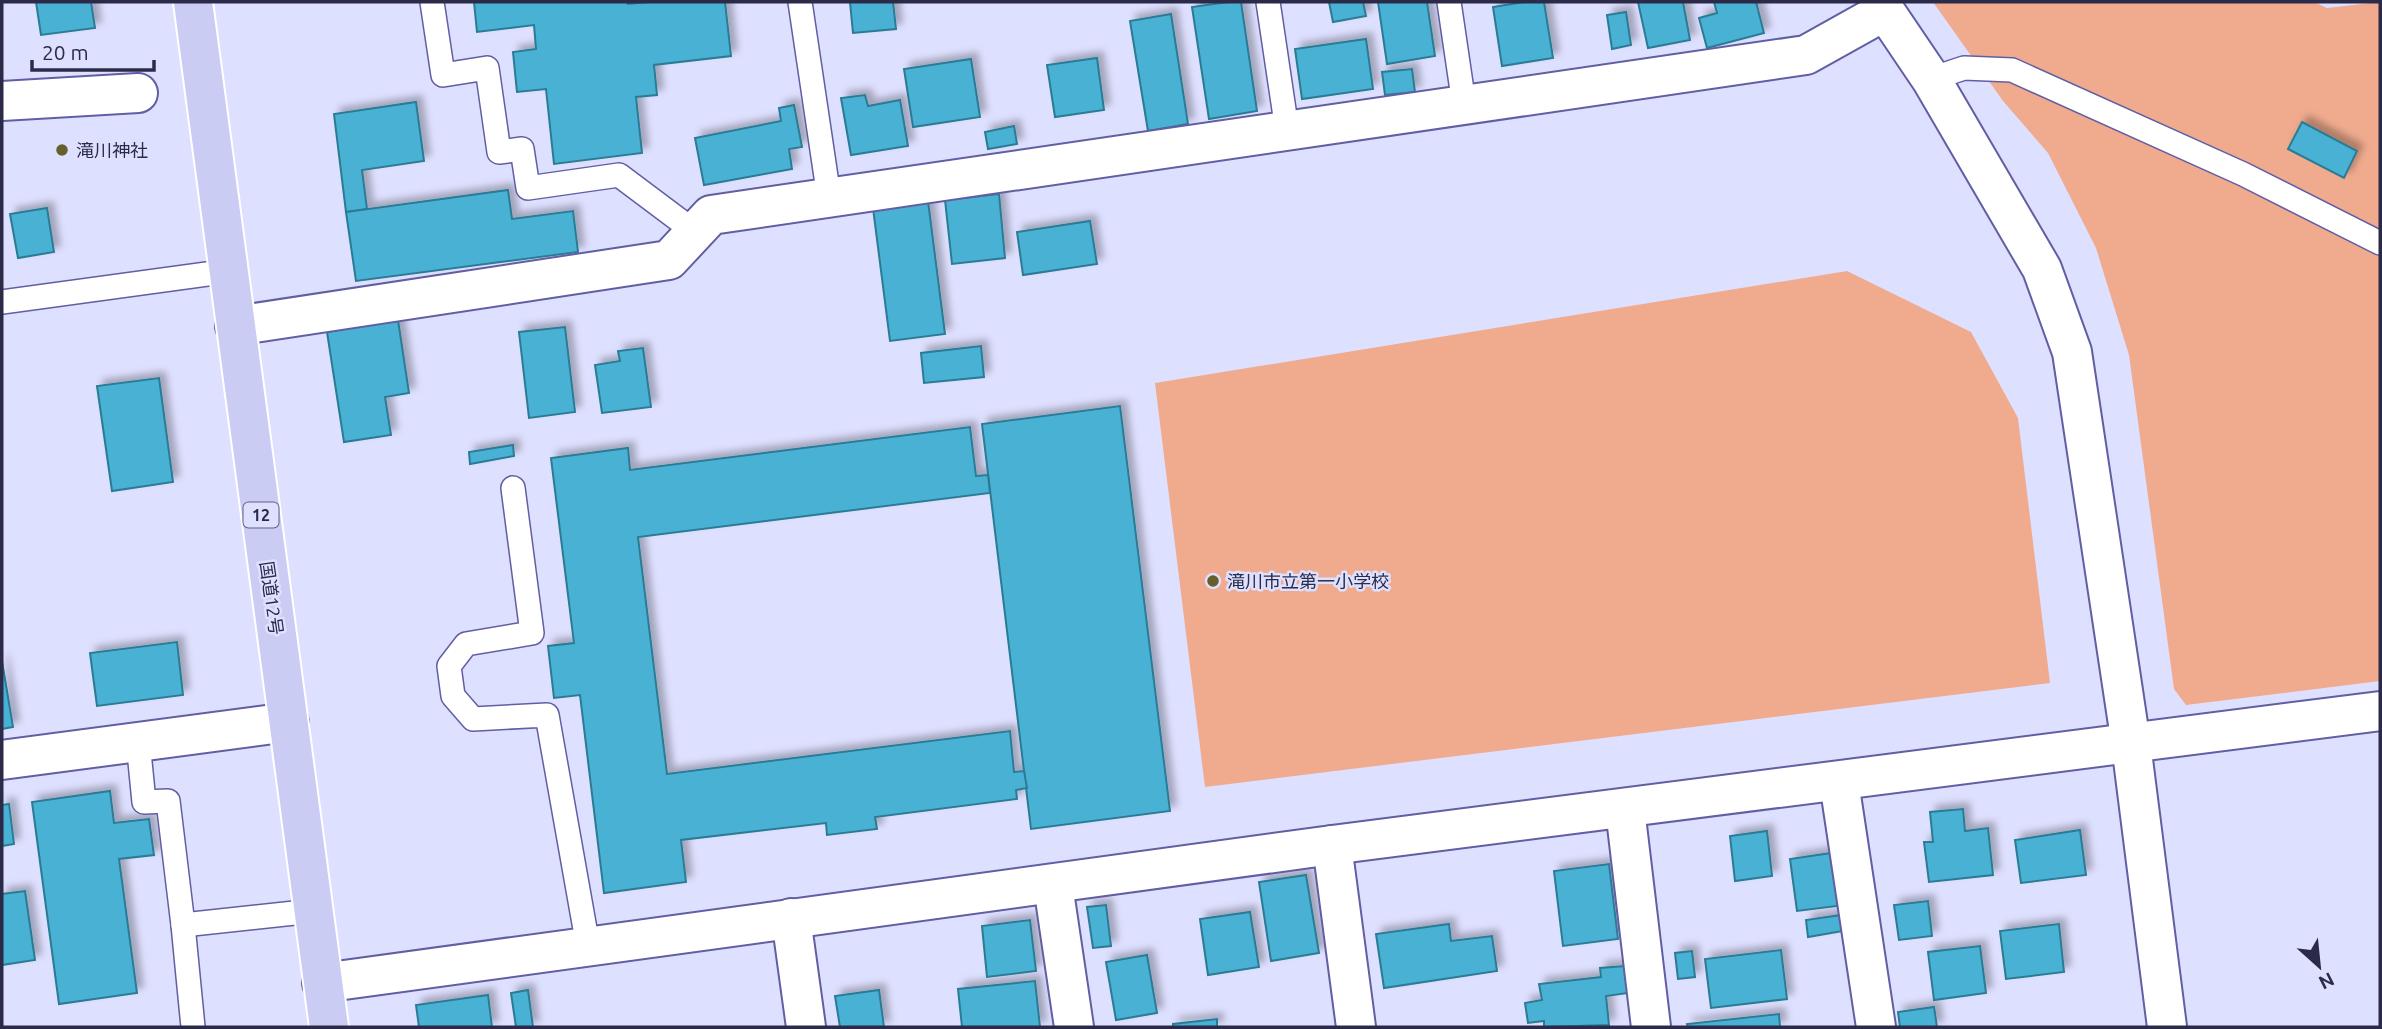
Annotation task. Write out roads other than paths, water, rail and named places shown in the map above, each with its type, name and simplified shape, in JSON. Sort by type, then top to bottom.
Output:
[{"type":"highway","name":"国道12号","points":[[193,2],[329,1027]]},
{"type":"street","points":[[235,326],[669,260],[711,215],[1806,55],[1882,6],[1931,79],[2042,269],[2072,352],[2131,744],[2167,1027]]},
{"type":"street","points":[[2,101],[138,93]]},
{"type":"street","points":[[322,983],[1332,845],[2380,711]]},
{"type":"street","points":[[2,760],[289,722]]},
{"type":"street","points":[[1839,782],[1876,1027]]},
{"type":"street","points":[[1625,809],[1651,1027]]},
{"type":"street","points":[[1332,845],[1356,1027]]},
{"type":"street","points":[[1054,885],[1074,1027]]},
{"type":"street","points":[[791,918],[806,1027]]},
{"type":"lane","points":[[432,2],[443,75],[487,68],[499,152],[522,149],[528,188],[619,175],[695,232]]},
{"type":"lane","points":[[800,2],[829,197]]},
{"type":"lane","points":[[1268,2],[1287,130]]},
{"type":"lane","points":[[1449,2],[1464,104]]},
{"type":"lane","points":[[1931,79],[1964,68],[2012,70],[2243,174],[2380,243]]},
{"type":"lane","points":[[2,302],[229,271]]},
{"type":"lane","points":[[513,488],[532,633],[466,644],[450,666],[453,696],[473,719],[547,715],[588,946]]},
{"type":"lane","points":[[138,742],[144,802],[168,801],[193,1027]]},
{"type":"lane","points":[[183,925],[313,911]]},
{"type":"place","name":"滝川神社","points":[[62,150]]},
{"type":"place","name":"滝川市立第一小学校","points":[[1213,581]]}]
